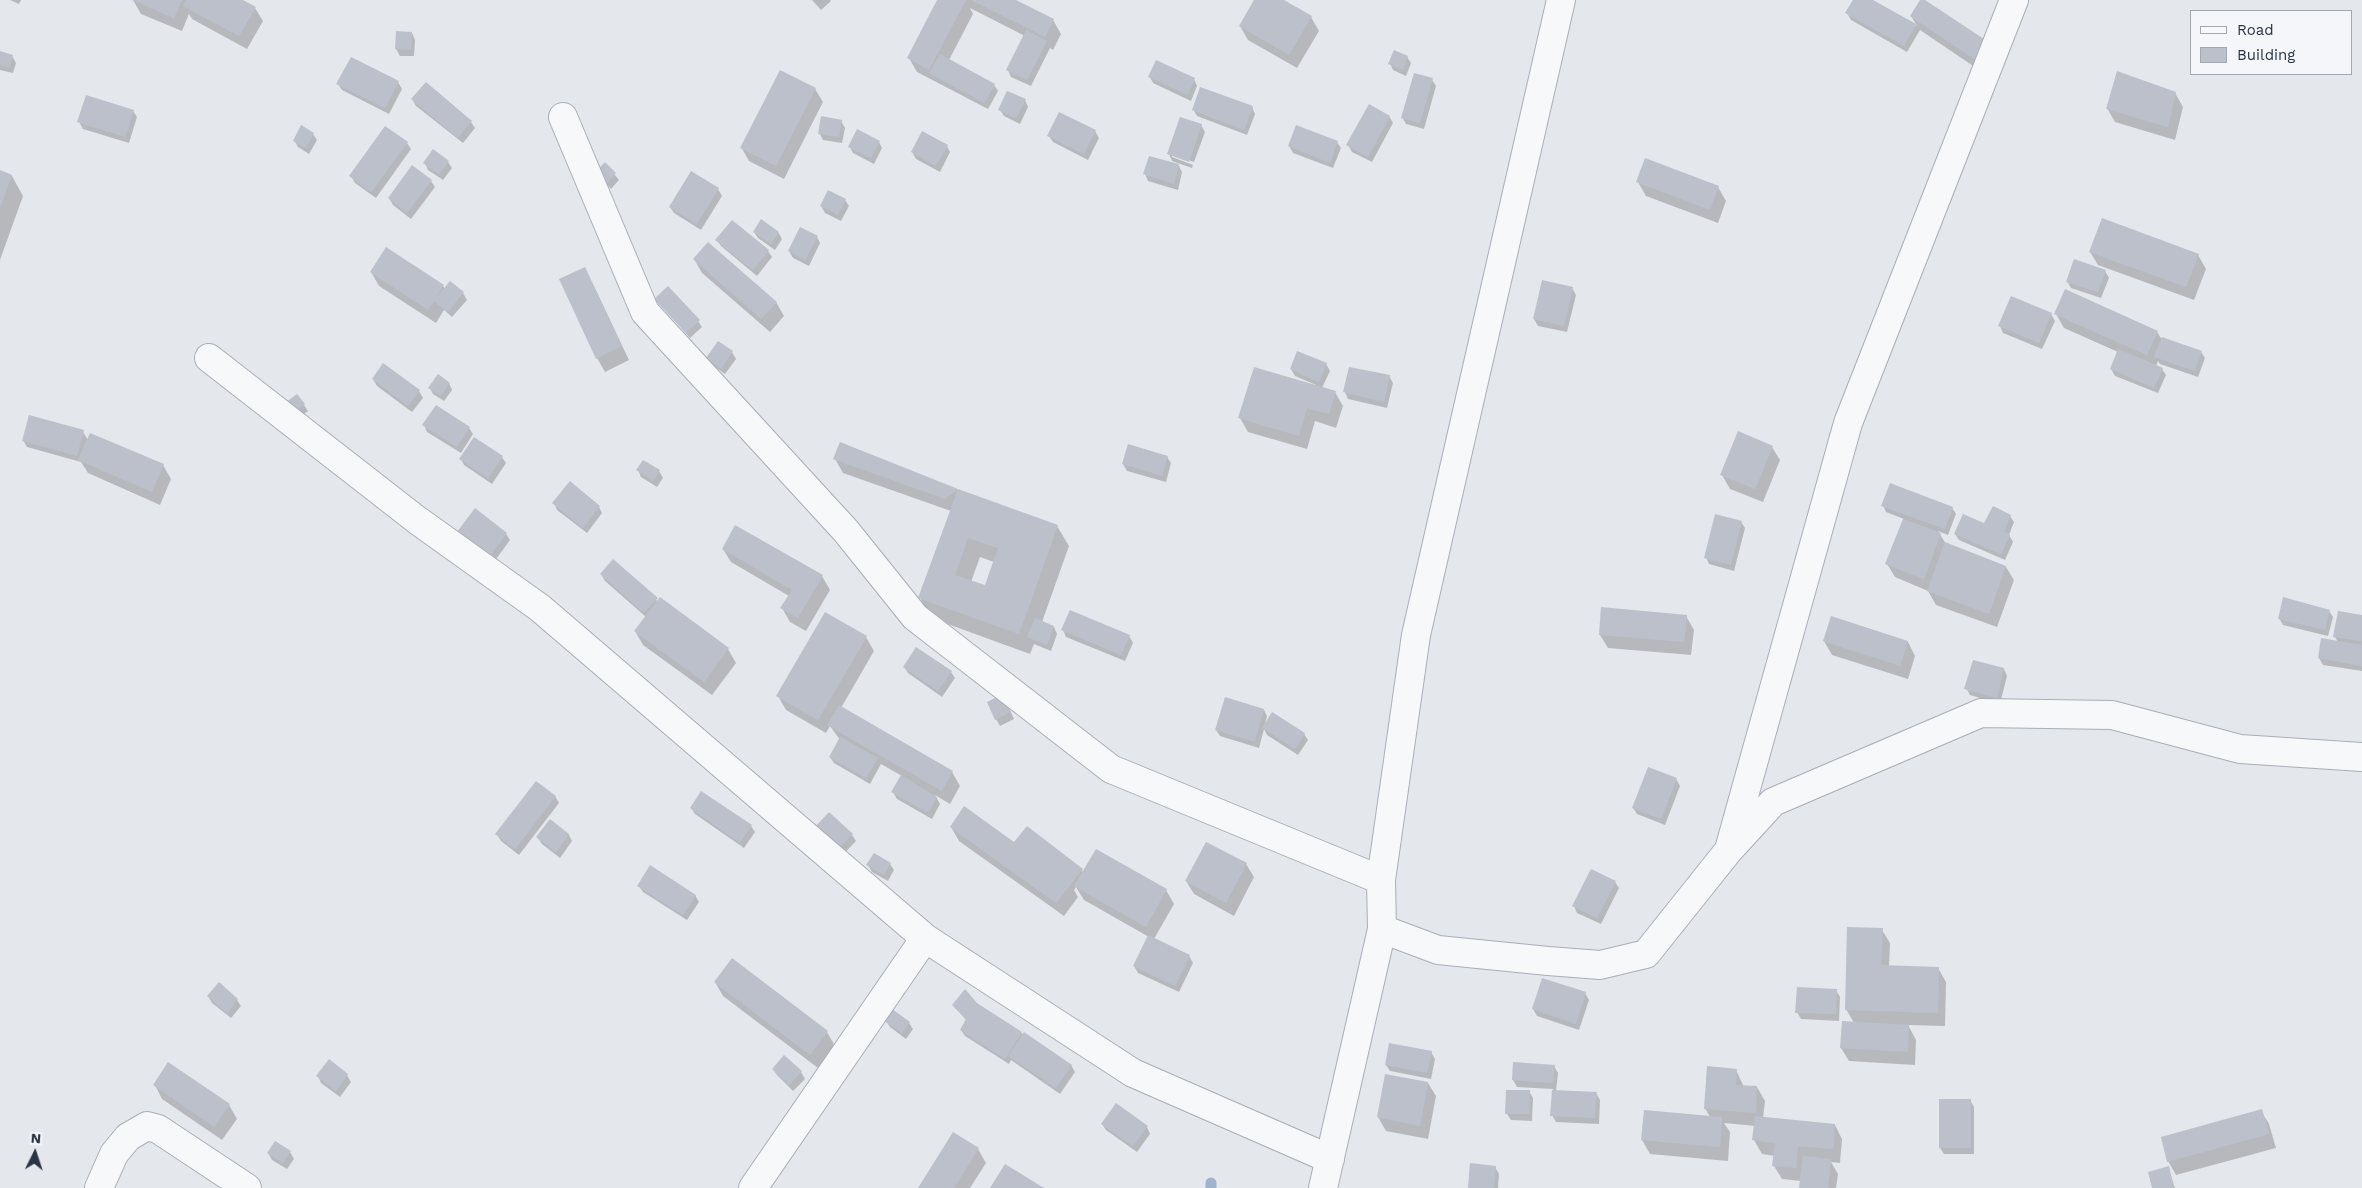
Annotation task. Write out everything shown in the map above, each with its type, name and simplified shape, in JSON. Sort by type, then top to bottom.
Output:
[{"type":"street","points":[[1323,1188],[1382,930],[1381,880],[1416,635],[1561,0]]},
{"type":"street","points":[[1729,850],[1848,422],[2014,0]]},
{"type":"street","points":[[563,117],[645,312],[846,531],[914,617],[1111,769],[1381,880]]},
{"type":"street","points":[[209,358],[417,520],[540,608],[925,938],[1133,1073],[1330,1160]]},
{"type":"street","points":[[1382,930],[1438,950],[1548,961],[1600,965],[1646,954],[1729,850],[1774,802],[1981,713],[2112,715],[2240,749],[2362,757]]},
{"type":"street","points":[[753,1188],[925,938]]},
{"type":"street","points":[[99,1188],[114,1154],[128,1137],[147,1126],[158,1129],[247,1188]]},
{"type":"building","points":[[132,0],[182,0],[174,18]]},
{"type":"building","points":[[186,0],[243,0],[256,7],[239,36],[183,6]]},
{"type":"building","points":[[937,0],[966,0],[929,70],[907,58]]},
{"type":"building","points":[[971,0],[1016,0],[1054,19],[1045,37]]},
{"type":"building","points":[[1254,0],[1284,0],[1312,16],[1289,55],[1239,26]]},
{"type":"building","points":[[1853,0],[1873,0],[1916,24],[1904,46],[1845,13]]},
{"type":"building","points":[[1920,0],[1925,0],[1990,43],[1977,61],[1910,16]]},
{"type":"building","points":[[1026,30],[1047,41],[1027,80],[1006,70]]},
{"type":"building","points":[[396,31],[412,32],[411,50],[395,49]]},
{"type":"building","points":[[1394,50],[1408,56],[1403,70],[1388,64]]},
{"type":"building","points":[[0,51],[13,55],[9,68],[0,65]]},
{"type":"building","points":[[940,54],[995,84],[984,103],[929,73]]},
{"type":"building","points":[[351,57],[399,81],[385,108],[336,84]]},
{"type":"building","points":[[1156,60],[1195,78],[1188,95],[1148,77]]},
{"type":"building","points":[[780,70],[816,88],[776,166],[740,148]]},
{"type":"building","points":[[2117,71],[2176,92],[2168,127],[2106,109]]},
{"type":"building","points":[[1414,73],[1433,78],[1420,123],[1401,118]]},
{"type":"building","points":[[426,82],[472,121],[458,138],[411,99]]},
{"type":"building","points":[[1200,87],[1253,106],[1244,130],[1192,110]]},
{"type":"building","points":[[1007,91],[1026,99],[1016,118],[998,110]]},
{"type":"building","points":[[86,95],[134,110],[125,137],[77,122]]},
{"type":"building","points":[[1369,104],[1390,116],[1368,157],[1346,145]]},
{"type":"building","points":[[1059,112],[1096,130],[1084,154],[1047,136]]},
{"type":"building","points":[[821,116],[842,120],[839,137],[818,134]]},
{"type":"building","points":[[1180,117],[1202,124],[1189,162],[1167,154]]},
{"type":"building","points":[[301,125],[314,133],[306,148],[293,141]]},
{"type":"building","points":[[1296,125],[1338,141],[1330,163],[1288,146]]},
{"type":"building","points":[[385,126],[408,142],[371,192],[349,176]]},
{"type":"building","points":[[857,129],[880,141],[871,158],[848,147]]},
{"type":"building","points":[[922,131],[948,145],[936,166],[911,152]]},
{"type":"building","points":[[433,149],[449,161],[439,174],[423,163]]},
{"type":"building","points":[[1149,156],[1179,164],[1174,184],[1143,174]]},
{"type":"building","points":[[1645,158],[1719,186],[1710,210],[1636,182]]},
{"type":"building","points":[[605,162],[616,173],[607,183],[595,172]]},
{"type":"building","points":[[412,165],[432,180],[407,213],[388,198]]},
{"type":"building","points":[[0,170],[12,175],[0,208]]},
{"type":"building","points":[[691,171],[719,188],[697,224],[669,207]]},
{"type":"building","points":[[828,190],[846,199],[838,215],[820,206]]},
{"type":"building","points":[[2102,218],[2199,254],[2186,287],[2089,252]]},
{"type":"building","points":[[761,219],[779,232],[771,244],[753,232]]},
{"type":"building","points":[[732,220],[769,250],[753,270],[715,240]]},
{"type":"building","points":[[800,227],[818,236],[805,260],[788,251]]},
{"type":"building","points":[[708,242],[777,302],[761,319],[693,259]]},
{"type":"building","points":[[386,247],[444,285],[435,299],[450,281],[464,292],[448,312],[434,301],[428,310],[370,272]]},
{"type":"building","points":[[2074,259],[2106,270],[2098,292],[2066,282]]},
{"type":"building","points":[[585,267],[622,346],[596,359],[559,279]]},
{"type":"building","points":[[1542,280],[1573,287],[1564,326],[1533,319]]},
{"type":"building","points":[[668,286],[700,320],[686,333],[654,299]]},
{"type":"building","points":[[2065,289],[2158,331],[2147,355],[2054,314]]},
{"type":"building","points":[[2011,296],[2052,313],[2039,343],[1998,326]]},
{"type":"building","points":[[2162,337],[2202,351],[2195,371],[2154,357]]},
{"type":"building","points":[[718,341],[733,351],[721,369],[706,358]]},
{"type":"building","points":[[2118,349],[2163,368],[2154,388],[2110,369]]},
{"type":"building","points":[[1297,351],[1327,363],[1319,382],[1290,369]]},
{"type":"building","points":[[383,363],[420,390],[408,406],[372,379]]},
{"type":"building","points":[[1254,367],[1336,391],[1329,414],[1307,408],[1299,436],[1238,418]]},
{"type":"building","points":[[1349,367],[1390,375],[1384,402],[1343,392]]},
{"type":"building","points":[[438,374],[450,383],[440,396],[428,388]]},
{"type":"building","points":[[297,394],[305,404],[289,416],[281,406]]},
{"type":"building","points":[[436,405],[470,427],[457,447],[422,425]]},
{"type":"building","points":[[29,415],[84,430],[77,456],[22,441]]},
{"type":"building","points":[[1738,431],[1773,446],[1755,489],[1720,475]]},
{"type":"building","points":[[90,433],[164,464],[152,492],[78,460]]},
{"type":"building","points":[[474,437],[503,456],[488,478],[459,459]]},
{"type":"building","points":[[840,442],[958,489],[945,499],[833,459]]},
{"type":"building","points":[[1128,444],[1168,456],[1162,476],[1122,464]]},
{"type":"building","points":[[643,460],[660,470],[653,481],[636,470]]},
{"type":"building","points":[[570,481],[600,506],[583,528],[552,503]]},
{"type":"building","points":[[1890,483],[1953,507],[1945,529],[1881,506]]},
{"type":"building","points":[[958,489],[1058,525],[1019,634],[918,598]],"holes":[[[968,538],[998,548],[985,585],[955,575]]]},
{"type":"building","points":[[1993,506],[2011,515],[2004,532],[2010,535],[2001,554],[1954,534],[1963,514],[1984,523]]},
{"type":"building","points":[[475,508],[507,533],[490,556],[457,532]]},
{"type":"building","points":[[1715,514],[1742,521],[1731,565],[1704,558]]},
{"type":"building","points":[[1903,519],[1941,533],[1924,579],[1885,564]]},
{"type":"building","points":[[735,525],[823,575],[798,618],[780,608],[792,590],[722,549]]},
{"type":"building","points":[[1945,542],[2006,566],[1989,614],[1927,591]]},
{"type":"building","points":[[613,559],[658,598],[644,613],[600,574]]},
{"type":"building","points":[[660,597],[729,648],[704,682],[634,631]]},
{"type":"building","points":[[2283,597],[2330,610],[2325,630],[2278,619]]},
{"type":"building","points":[[1601,607],[1687,615],[1684,642],[1599,635]]},
{"type":"building","points":[[1070,610],[1130,635],[1121,655],[1061,630]]},
{"type":"building","points":[[2338,611],[2362,615],[2362,641],[2333,637]]},
{"type":"building","points":[[825,612],[867,636],[818,720],[776,696]]},
{"type":"building","points":[[1831,616],[1908,641],[1900,666],[1823,641]]},
{"type":"building","points":[[1035,618],[1054,626],[1047,645],[1027,637]]},
{"type":"building","points":[[2321,638],[2362,645],[2362,666],[2318,658]]},
{"type":"building","points":[[916,647],[952,671],[938,691],[903,667]]},
{"type":"building","points":[[1973,660],[2004,668],[1997,698],[1964,689]]},
{"type":"building","points":[[1003,694],[1011,712],[995,720],[987,702]]},
{"type":"building","points":[[1225,697],[1264,709],[1255,742],[1215,730]]},
{"type":"building","points":[[839,705],[953,771],[942,791],[827,725]]},
{"type":"building","points":[[1272,712],[1305,733],[1295,749],[1262,728]]},
{"type":"building","points":[[840,737],[878,758],[866,778],[829,757]]},
{"type":"building","points":[[1648,767],[1677,778],[1661,819],[1632,808]]},
{"type":"building","points":[[901,775],[937,797],[928,813],[891,792]]},
{"type":"building","points":[[536,781],[556,796],[515,849],[495,834]]},
{"type":"building","points":[[701,791],[752,825],[740,843],[690,808]]},
{"type":"building","points":[[964,806],[1014,842],[1027,826],[1083,869],[1056,903],[950,827]]},
{"type":"building","points":[[829,812],[853,834],[836,851],[813,829]]},
{"type":"building","points":[[550,819],[569,834],[556,852],[536,837]]},
{"type":"building","points":[[1206,842],[1247,863],[1226,903],[1185,881]]},
{"type":"building","points":[[1096,849],[1167,889],[1146,927],[1074,886]]},
{"type":"building","points":[[874,853],[891,863],[884,875],[866,865]]},
{"type":"building","points":[[650,865],[696,895],[683,915],[637,886]]},
{"type":"building","points":[[1591,869],[1616,881],[1597,918],[1572,906]]},
{"type":"building","points":[[1847,927],[1883,928],[1881,965],[1939,967],[1938,1013],[1845,1010]]},
{"type":"building","points":[[1148,935],[1190,955],[1175,986],[1133,966]]},
{"type":"building","points":[[732,958],[828,1031],[810,1055],[714,982]]},
{"type":"building","points":[[1542,978],[1586,992],[1576,1024],[1532,1009]]},
{"type":"building","points":[[219,982],[238,999],[227,1013],[207,996]]},
{"type":"building","points":[[1797,987],[1837,989],[1836,1014],[1795,1013]]},
{"type":"building","points":[[965,989],[977,1003],[1022,1032],[1005,1059],[960,1030],[966,1019],[952,1005]]},
{"type":"building","points":[[892,1009],[910,1022],[902,1033],[884,1021]]},
{"type":"building","points":[[1842,1021],[1909,1025],[1908,1052],[1840,1048]]},
{"type":"building","points":[[1024,1032],[1072,1065],[1056,1088],[1008,1056]]},
{"type":"building","points":[[1389,1043],[1432,1051],[1427,1073],[1385,1065]]},
{"type":"building","points":[[784,1055],[802,1071],[789,1085],[772,1069]]},
{"type":"building","points":[[329,1059],[348,1074],[336,1091],[316,1076]]},
{"type":"building","points":[[168,1062],[230,1104],[214,1127],[153,1085]]},
{"type":"building","points":[[1513,1062],[1555,1065],[1553,1083],[1512,1080]]},
{"type":"building","points":[[1707,1066],[1737,1069],[1736,1085],[1757,1086],[1756,1113],[1704,1109]]},
{"type":"building","points":[[1385,1074],[1428,1082],[1420,1126],[1377,1117]]},
{"type":"building","points":[[1506,1090],[1530,1090],[1529,1114],[1505,1114]]},
{"type":"building","points":[[1552,1090],[1597,1092],[1595,1118],[1550,1116]]},
{"type":"building","points":[[1939,1099],[1971,1099],[1971,1148],[1939,1148]]},
{"type":"building","points":[[1116,1103],[1148,1126],[1133,1146],[1101,1124]]},
{"type":"building","points":[[2262,1109],[2269,1134],[2167,1162],[2161,1137]]},
{"type":"building","points":[[1644,1110],[1722,1117],[1720,1147],[1641,1140]]},
{"type":"building","points":[[1755,1116],[1835,1124],[1833,1149],[1798,1146],[1796,1168],[1772,1166],[1775,1143],[1752,1140]]},
{"type":"building","points":[[953,1132],[979,1148],[954,1188],[918,1188]]},
{"type":"building","points":[[275,1141],[291,1151],[283,1163],[267,1153]]},
{"type":"building","points":[[1803,1156],[1831,1159],[1828,1188],[1799,1188]]},
{"type":"building","points":[[1470,1163],[1496,1166],[1494,1188],[1468,1188]]},
{"type":"building","points":[[1005,1164],[1044,1188],[990,1188]]},
{"type":"building","points":[[2169,1166],[2174,1188],[2152,1188],[2148,1172]]},
{"type":"waterway","points":[[1211,1183],[1211,1188]]}]
